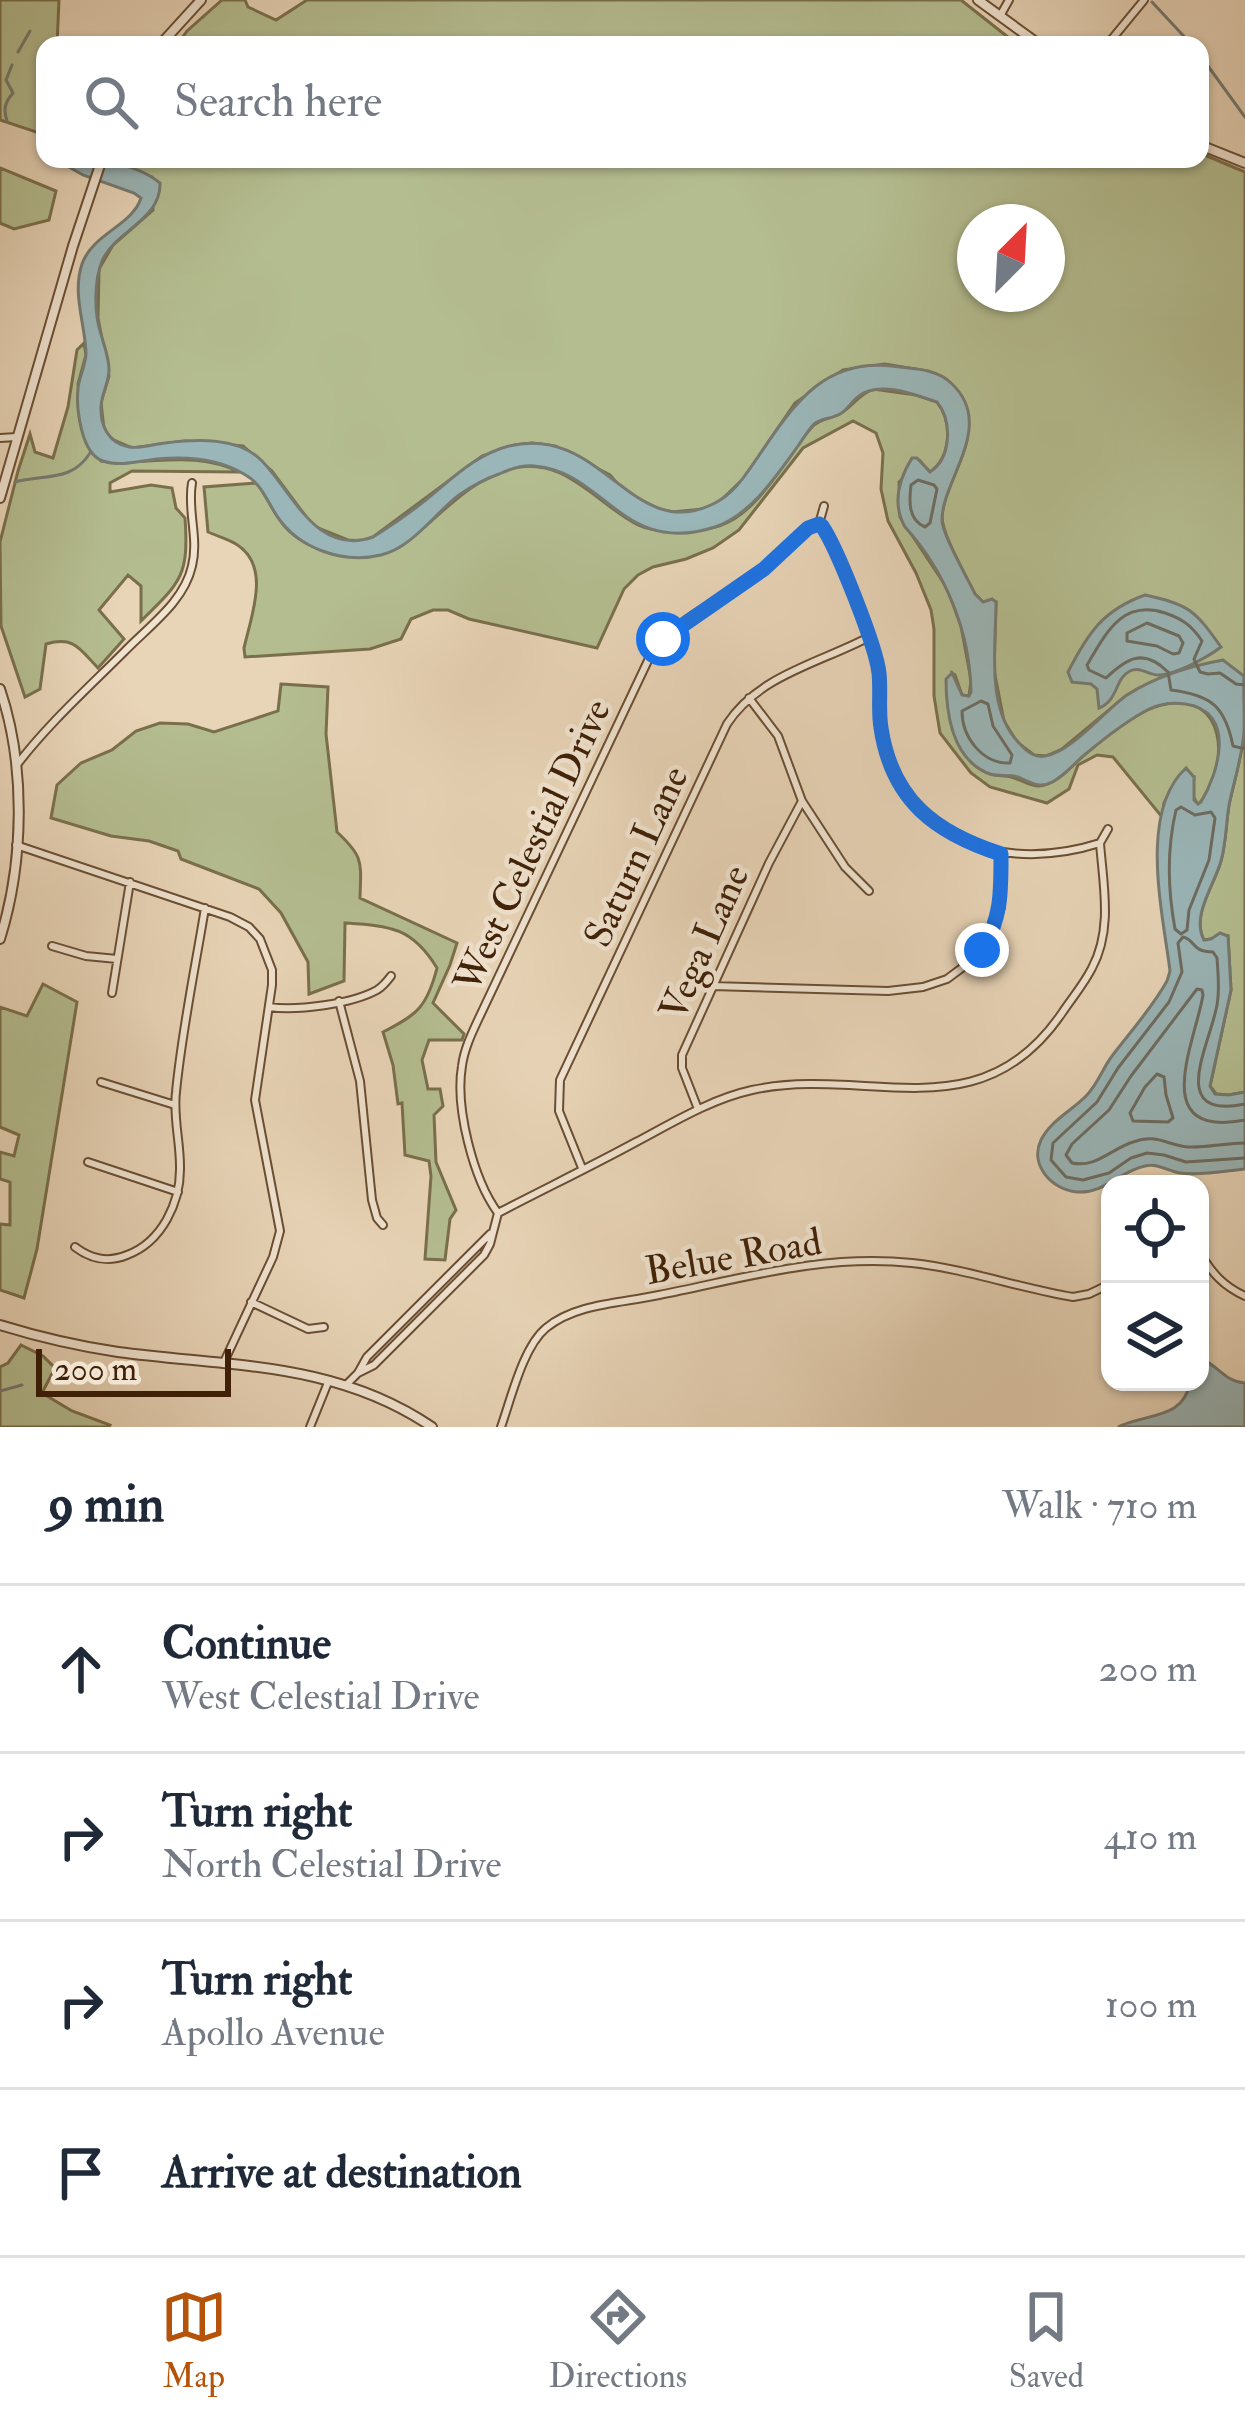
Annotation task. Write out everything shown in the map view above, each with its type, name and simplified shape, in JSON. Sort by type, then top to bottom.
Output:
[{"type":"street","points":[[168,36],[201,0]]},
{"type":"street","points":[[979,0],[1028,36]]},
{"type":"street","points":[[1000,16],[1010,0]]},
{"type":"street","points":[[1114,36],[1144,0]]},
{"type":"street","points":[[1209,149],[1245,164]]},
{"type":"street","points":[[0,498],[100,168]]},
{"type":"street","points":[[0,438],[17,437]]},
{"type":"street","points":[[16,766],[184,586],[194,553],[192,483]]},
{"type":"street","points":[[824,506],[819,524],[869,638],[879,675],[884,742],[905,793],[944,830],[1001,854],[1058,853],[1100,843]]},
{"type":"street","name":"West Celestial Drive","points":[[498,1213],[475,1160],[462,1107],[462,1061],[478,1020],[653,650],[668,634],[764,569],[808,528],[819,524]]},
{"type":"street","name":"Saturn Lane","points":[[582,1168],[560,1111],[560,1080],[727,724],[749,698],[785,674],[869,638]]},
{"type":"street","points":[[0,689],[16,766],[16,845],[0,939]]},
{"type":"street","points":[[749,698],[778,736],[802,801],[845,867],[869,891]]},
{"type":"street","name":"Vega Lane","points":[[698,1110],[682,1061],[712,986],[802,801]]},
{"type":"street","points":[[347,1384],[374,1365],[484,1255],[498,1213],[698,1110],[740,1093],[777,1087],[947,1087],[982,1078],[1017,1061],[1051,1029],[1102,946],[1106,917],[1100,843],[1108,830]]},
{"type":"street","points":[[16,845],[205,908],[242,923],[260,939],[272,970],[255,1100],[280,1231],[224,1364]]},
{"type":"street","points":[[712,986],[888,991],[947,980],[974,959],[994,929],[1001,907],[1001,854]]},
{"type":"street","points":[[112,993],[130,882]]},
{"type":"street","points":[[75,1247],[99,1259],[134,1252],[159,1232],[178,1192],[175,1105],[205,908]]},
{"type":"street","points":[[52,946],[117,959]]},
{"type":"street","points":[[269,1007],[304,1009],[339,1001],[380,989],[392,976]]},
{"type":"street","points":[[339,1001],[360,1082],[372,1200],[383,1225]]},
{"type":"street","points":[[101,1082],[175,1105]]},
{"type":"street","points":[[88,1162],[178,1192]]},
{"type":"street","name":"Belue Road","points":[[501,1427],[540,1334],[565,1316],[589,1308],[790,1266],[871,1261],[937,1267],[1073,1297],[1101,1287]]},
{"type":"street","points":[[1209,1265],[1223,1284],[1245,1296]]},
{"type":"street","points":[[251,1302],[308,1329],[324,1328]]},
{"type":"street","points":[[0,1325],[84,1346],[347,1384],[393,1402],[432,1427]]},
{"type":"street","points":[[310,1427],[330,1380]]},
{"type":"green space","points":[[0,0],[59,0],[57,36],[36,36],[36,132],[0,120]]},
{"type":"green space","points":[[222,0],[245,0],[248,7],[276,20],[307,0],[961,0],[1007,36],[183,36]]},
{"type":"green space","points":[[1209,157],[1245,172],[1245,1092],[1216,1094],[1210,1086],[1231,990],[1228,936],[1204,940],[1200,921],[1223,854],[1242,751],[1243,676],[1192,666],[1127,695],[1062,749],[1046,756],[1034,755],[1017,742],[1004,721],[994,670],[996,602],[983,602],[975,594],[942,522],[946,495],[967,440],[928,371],[885,364],[843,370],[795,403],[743,479],[719,502],[703,509],[672,512],[657,508],[624,491],[610,475],[555,446],[532,443],[482,456],[373,537],[348,540],[313,526],[272,471],[243,446],[185,441],[132,448],[111,439],[104,430],[101,402],[109,376],[98,318],[99,269],[113,245],[153,210],[152,177],[125,168],[1209,168]]},
{"type":"green space","points":[[0,168],[56,191],[49,220],[14,229],[0,223]]},
{"type":"green space","points":[[84,343],[86,355],[78,384],[101,461],[205,461],[240,472],[132,471],[110,483],[110,492],[151,485],[172,488],[176,508],[185,518],[180,577],[141,621],[141,586],[128,575],[99,610],[124,639],[98,668],[70,643],[46,644],[40,689],[25,697],[1,626],[0,542],[30,434],[35,452],[53,458],[77,350]]},
{"type":"green space","points":[[873,389],[937,402],[946,419],[946,449],[937,466],[930,472],[920,461],[899,482],[900,517],[947,588],[961,626],[971,680],[969,696],[962,695],[952,673],[954,705],[959,738],[974,765],[987,773],[1046,785],[1132,719],[1161,705],[1183,703],[1200,708],[1217,735],[1216,771],[1198,805],[1192,794],[1194,777],[1176,780],[1162,817],[1113,757],[1097,755],[1078,765],[1069,789],[1047,803],[990,787],[971,773],[940,733],[931,610],[888,521],[881,489],[883,453],[876,433],[853,421],[803,448],[739,530],[713,548],[638,575],[624,589],[597,648],[433,610],[411,619],[401,639],[370,649],[245,657],[256,592],[253,565],[236,544],[208,532],[204,487],[257,483],[289,531],[312,546],[356,556],[398,548],[478,484],[509,469],[529,466],[563,474],[646,528],[701,530],[719,526],[747,509],[812,427],[840,414]]},
{"type":"green space","points":[[281,684],[328,687],[326,734],[337,832],[359,861],[360,898],[457,943],[433,1003],[464,1034],[462,1040],[429,1040],[422,1060],[428,1089],[440,1089],[443,1106],[434,1115],[436,1162],[456,1210],[450,1219],[445,1260],[425,1259],[429,1161],[405,1155],[402,1103],[398,1104],[383,1032],[412,1015],[424,1001],[437,968],[428,954],[398,931],[345,923],[344,981],[309,994],[308,962],[281,913],[259,889],[181,859],[178,851],[149,841],[111,836],[51,818],[57,785],[81,763],[112,750],[136,731],[160,723],[188,724],[214,732],[278,711]]},
{"type":"green space","points":[[43,984],[77,1002],[37,1249],[24,1298],[0,1290],[0,1224],[10,1225],[10,1182],[0,1179],[0,1152],[14,1156],[19,1135],[0,1127],[0,1007],[27,1016]]},
{"type":"green space","points":[[21,1345],[55,1368],[42,1393],[109,1427],[0,1427],[0,1367]]},
{"type":"water","points":[[71,168],[131,168],[160,183],[146,216],[109,250],[99,269],[96,307],[109,370],[101,406],[107,432],[129,447],[203,441],[241,447],[261,460],[308,518],[336,538],[373,537],[472,463],[509,446],[541,444],[569,451],[638,498],[661,509],[686,512],[728,494],[785,418],[832,376],[874,365],[927,371],[951,383],[964,399],[968,434],[944,504],[943,527],[975,594],[983,602],[996,602],[997,697],[1010,731],[1023,748],[1038,756],[1055,753],[1127,695],[1186,669],[1223,660],[1244,676],[1242,751],[1223,854],[1200,921],[1204,940],[1220,933],[1228,936],[1231,990],[1210,1086],[1215,1094],[1245,1092],[1245,1169],[1188,1174],[1145,1166],[1122,1175],[1101,1175],[1101,1186],[1077,1192],[1059,1187],[1041,1167],[1038,1149],[1045,1133],[1091,1090],[1167,981],[1170,971],[1157,865],[1162,810],[1186,768],[1194,777],[1194,800],[1201,802],[1218,760],[1218,730],[1201,709],[1180,703],[1157,706],[1125,723],[1062,776],[1043,785],[990,774],[967,758],[954,734],[946,692],[946,679],[952,673],[962,695],[971,692],[966,647],[953,603],[932,563],[905,527],[898,501],[912,458],[930,472],[946,449],[946,419],[937,402],[887,389],[867,391],[840,414],[814,424],[762,493],[715,527],[683,533],[657,531],[558,471],[525,466],[464,492],[393,551],[367,557],[337,555],[310,545],[286,528],[264,493],[234,469],[191,458],[110,463],[90,449],[78,407],[86,353],[79,275],[87,253],[136,208],[141,198]]},
{"type":"water","points":[[1145,595],[1190,611],[1221,647],[1165,674],[1130,671],[1099,708],[1097,689],[1072,682],[1068,672],[1098,624]]},
{"type":"water","points":[[1209,1363],[1245,1383],[1245,1427],[1118,1427],[1162,1414],[1186,1394],[1209,1391]]},
{"type":"waterway","points":[[1152,2],[1184,36]]},
{"type":"waterway","points":[[18,52],[30,31]]},
{"type":"waterway","points":[[7,121],[6,106],[13,93],[6,80],[12,65]]},
{"type":"waterway","points":[[1209,67],[1245,117]]},
{"type":"waterway","points":[[15,482],[66,473],[90,453]]},
{"type":"waterway","points":[[0,1391],[22,1385]]},
{"type":"route","points":[[663,639],[764,569],[808,528],[822,526],[876,658],[881,732],[899,784],[932,821],[956,837],[1001,854],[1001,907],[982,950]]}]
